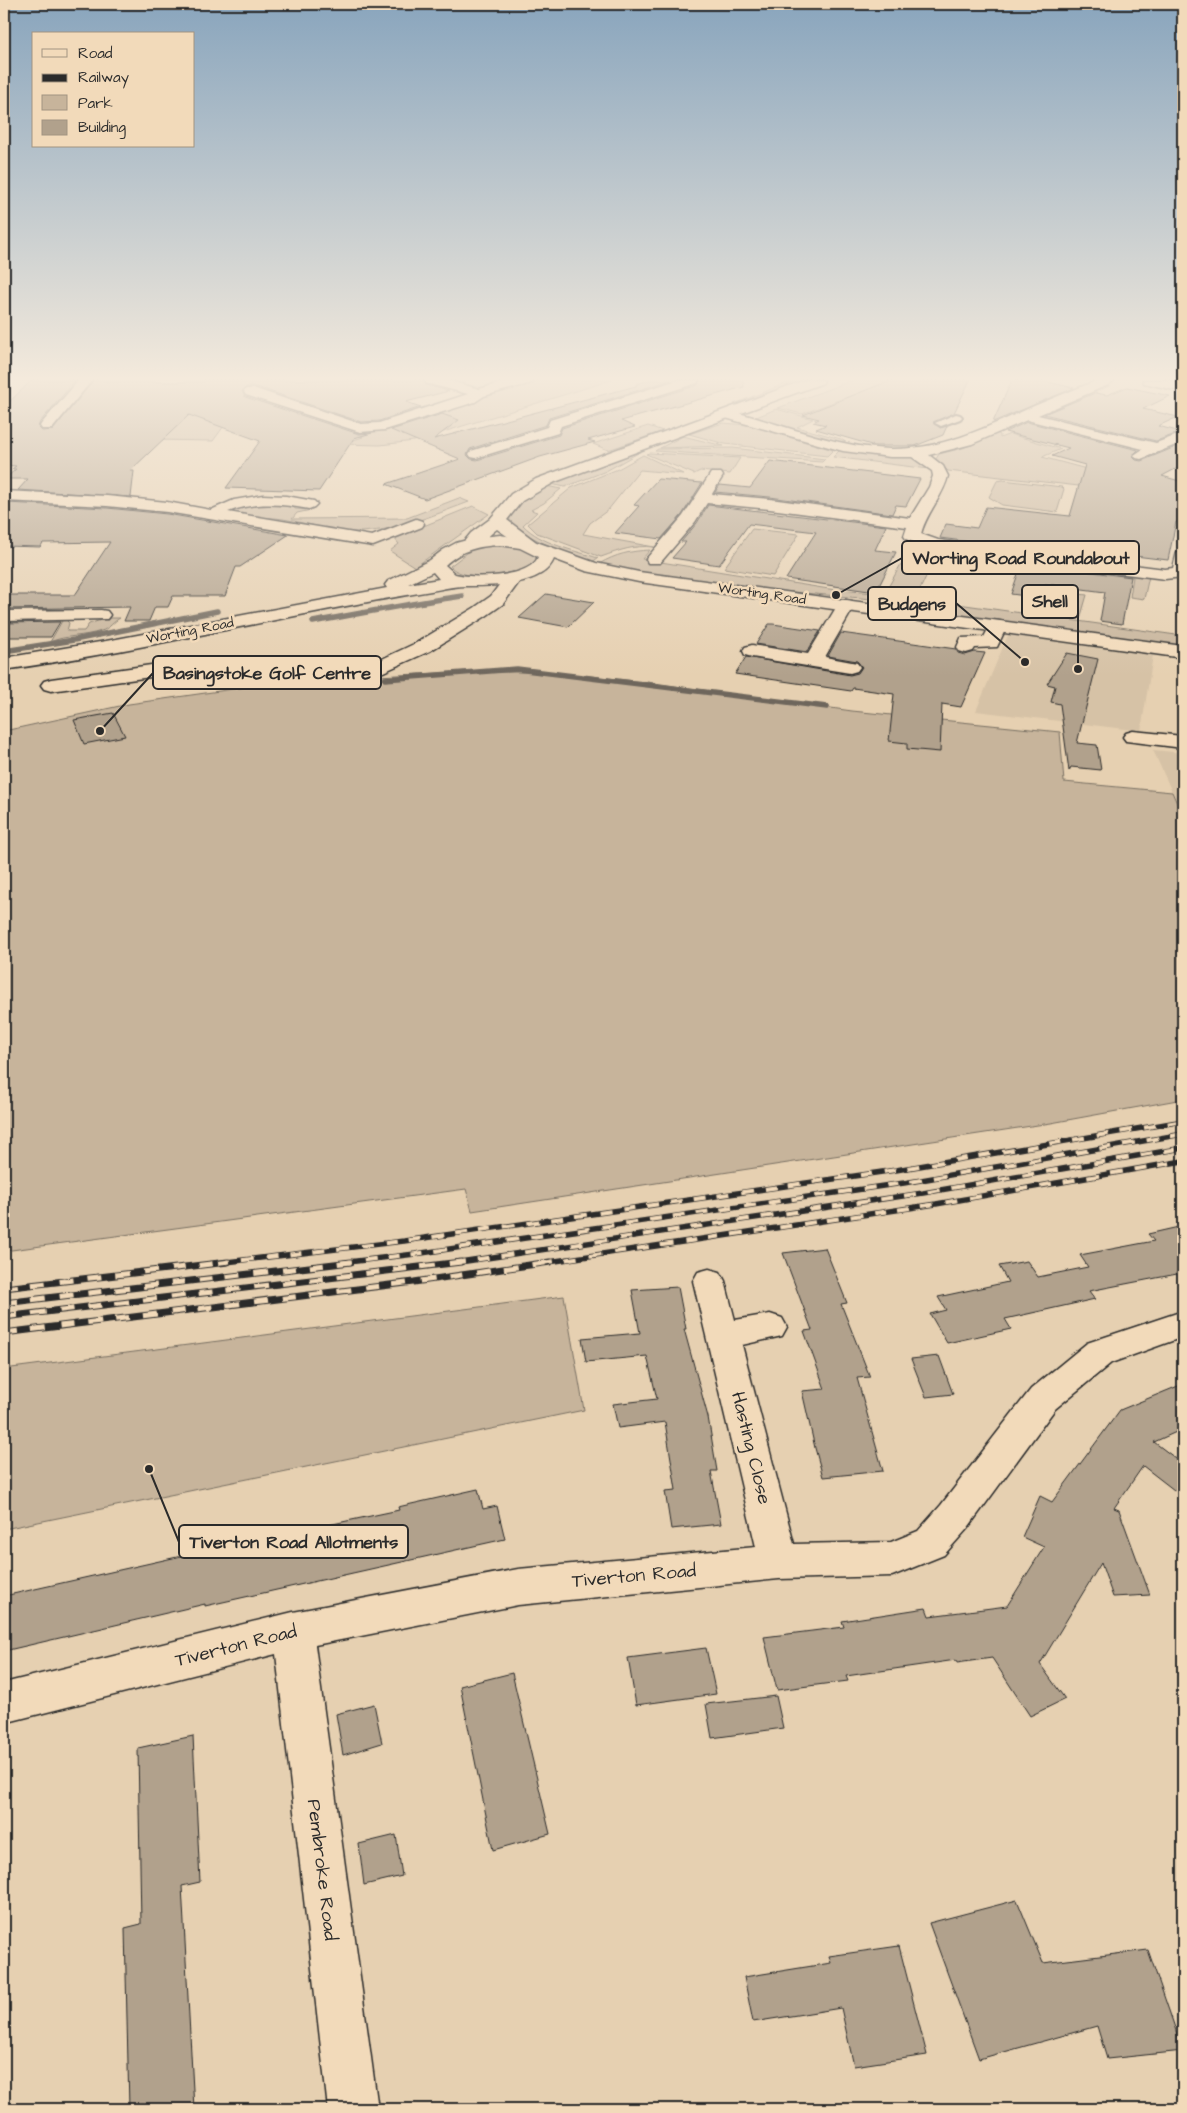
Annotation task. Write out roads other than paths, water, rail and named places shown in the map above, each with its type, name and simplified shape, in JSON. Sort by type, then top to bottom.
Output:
[{"type":"street","points":[[470,544],[475,536],[499,520],[501,513],[512,501],[539,483],[551,479]]},
{"type":"street","points":[[654,559],[689,519],[715,479]]},
{"type":"street","points":[[939,479],[935,490],[916,522],[912,536],[935,545],[1164,574],[1181,572],[1183,556]]},
{"type":"street","points":[[4,496],[107,501],[213,513],[373,541],[416,524]]},
{"type":"street","points":[[704,498],[916,522]]},
{"type":"street","points":[[213,513],[241,502],[254,500],[293,501],[309,504]]},
{"type":"street","points":[[499,520],[503,526],[548,555],[543,567],[521,576]]},
{"type":"street","points":[[470,544],[506,540],[534,546]]},
{"type":"street","name":"Worting Road","points":[[375,595],[436,564],[450,552],[470,544]]},
{"type":"street","name":"Worting Road","points":[[534,546],[592,567],[638,577]]},
{"type":"street","points":[[436,564],[440,571],[448,578],[484,588],[497,600]]},
{"type":"street","name":"Worting Road","points":[[4,664],[106,647],[375,595],[521,576],[586,574],[638,577],[1183,652]]},
{"type":"street","name":"Worting Road","points":[[51,685],[187,666],[216,678],[242,680],[330,679],[370,672],[429,643],[497,600],[521,576]]},
{"type":"street","points":[[814,660],[846,605]]},
{"type":"street","points":[[4,616],[77,620],[101,615]]},
{"type":"street","points":[[966,647],[968,642],[990,643],[998,626]]},
{"type":"street","points":[[752,651],[850,667]]},
{"type":"street","points":[[1133,737],[1183,742]]},
{"type":"street","name":"Hasting Close","points":[[709,1281],[779,1562]]},
{"type":"street","name":"Tiverton Road","points":[[4,1703],[293,1631],[518,1587],[779,1562],[892,1559],[931,1543],[954,1517],[1043,1399],[1099,1353],[1183,1324]]},
{"type":"street","points":[[723,1335],[770,1327]]},
{"type":"street","name":"Pembroke Road","points":[[293,1631],[353,2109]]},
{"type":"waterway","points":[[313,622],[462,596]]},
{"type":"waterway","points":[[4,651],[74,640],[217,611]]},
{"type":"waterway","points":[[385,679],[517,669],[827,707]]},
{"type":"railway","points":[[218,1263],[404,1241],[896,1170],[1183,1121]]},
{"type":"railway","points":[[340,1263],[415,1254],[904,1183],[1183,1134]]},
{"type":"railway","points":[[454,1263],[923,1193],[1183,1148]]},
{"type":"railway","points":[[542,1263],[936,1204],[1183,1161]]},
{"type":"railway","points":[[4,1288],[228,1262]]},
{"type":"railway","points":[[4,1303],[351,1262]]},
{"type":"railway","points":[[454,1263],[461,1262]]},
{"type":"railway","points":[[4,1333],[414,1282],[550,1262]]},
{"type":"railway","points":[[4,1317],[454,1263]]},
{"type":"place","name":"Worting Road Roundabout","points":[[836,595]]},
{"type":"place","name":"Budgens","points":[[1025,662]]},
{"type":"place","name":"Shell","points":[[1078,669]]},
{"type":"place","name":"Basingstoke Golf Centre","points":[[100,731]]},
{"type":"place","name":"Tiverton Road Allotments","points":[[149,1469]]}]
